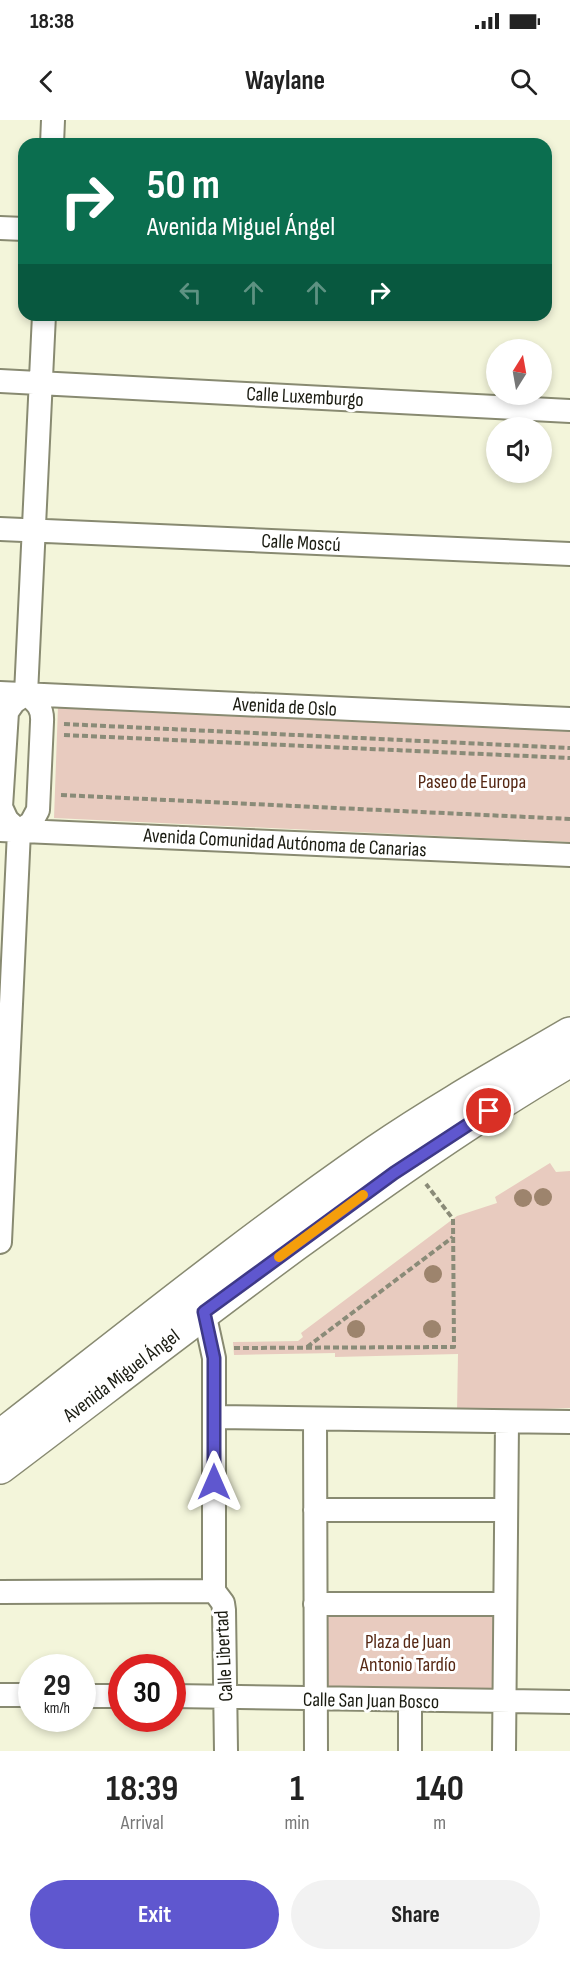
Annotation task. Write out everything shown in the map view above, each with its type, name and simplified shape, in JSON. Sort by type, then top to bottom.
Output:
[{"type":"street","points":[[52,138],[53,120]]},
{"type":"street","points":[[0,228],[18,230]]},
{"type":"street","points":[[26,694],[44,321]]},
{"type":"street","name":"Calle Luxemburgo","points":[[0,381],[570,411]]},
{"type":"street","name":"Calle Moscú","points":[[0,529],[570,554]]},
{"type":"street","name":"Avenida de Oslo","points":[[0,693],[570,719]]},
{"type":"street","points":[[9,830],[31,823],[38,810],[43,713],[37,702],[26,694]]},
{"type":"street","points":[[0,1242],[9,830],[1,807],[7,712],[14,702],[26,694]]},
{"type":"street","name":"Avenida Comunidad Autónoma de Canarias","points":[[9,830],[570,855]]},
{"type":"street","name":"Avenida Miguel Ángel","points":[[0,1437],[264,1234],[375,1152],[453,1102],[570,1034]]},
{"type":"street","name":"Avenida Miguel Ángel","points":[[0,1467],[204,1312],[409,1162],[570,1060]]},
{"type":"street","name":"Calle Libertad","points":[[204,1312],[212,1348],[215,1417],[214,1591],[223,1603],[224,1610],[226,1751]]},
{"type":"street","points":[[215,1417],[570,1422]]},
{"type":"street","points":[[315,1419],[316,1751]]},
{"type":"street","points":[[504,1751],[507,1422]]},
{"type":"street","points":[[315,1510],[506,1510]]},
{"type":"street","points":[[0,1592],[214,1591]]},
{"type":"street","points":[[315,1604],[505,1604]]},
{"type":"street","points":[[0,1695],[18,1695]]},
{"type":"street","name":"Calle San Juan Bosco","points":[[186,1696],[570,1702]]},
{"type":"street","points":[[410,1700],[410,1751]]},
{"type":"path","points":[[42,728],[570,748]]},
{"type":"path","points":[[42,728],[570,758]]},
{"type":"path","points":[[38,794],[570,819]]},
{"type":"path","points":[[212,1348],[453,1347],[453,1220],[409,1162]]},
{"type":"path","points":[[307,1348],[453,1236]]},
{"type":"green space","name":"Paseo de Europa","points":[[58,706],[570,729],[570,842],[54,818]]},
{"type":"green space","points":[[550,1163],[556,1172],[570,1171],[570,1408],[457,1412],[458,1354],[335,1357],[335,1353],[234,1355],[233,1342],[298,1341],[303,1337],[301,1333],[457,1216],[497,1203],[495,1197]]},
{"type":"green space","name":"Plaza de Juan Antonio Tardío","points":[[326,1615],[495,1615],[494,1692],[325,1688]]},
{"type":"slow traffic","points":[[279,1257],[363,1195]]},
{"type":"route","points":[[214,1482],[214,1358],[204,1312],[394,1173],[489,1111]]}]
